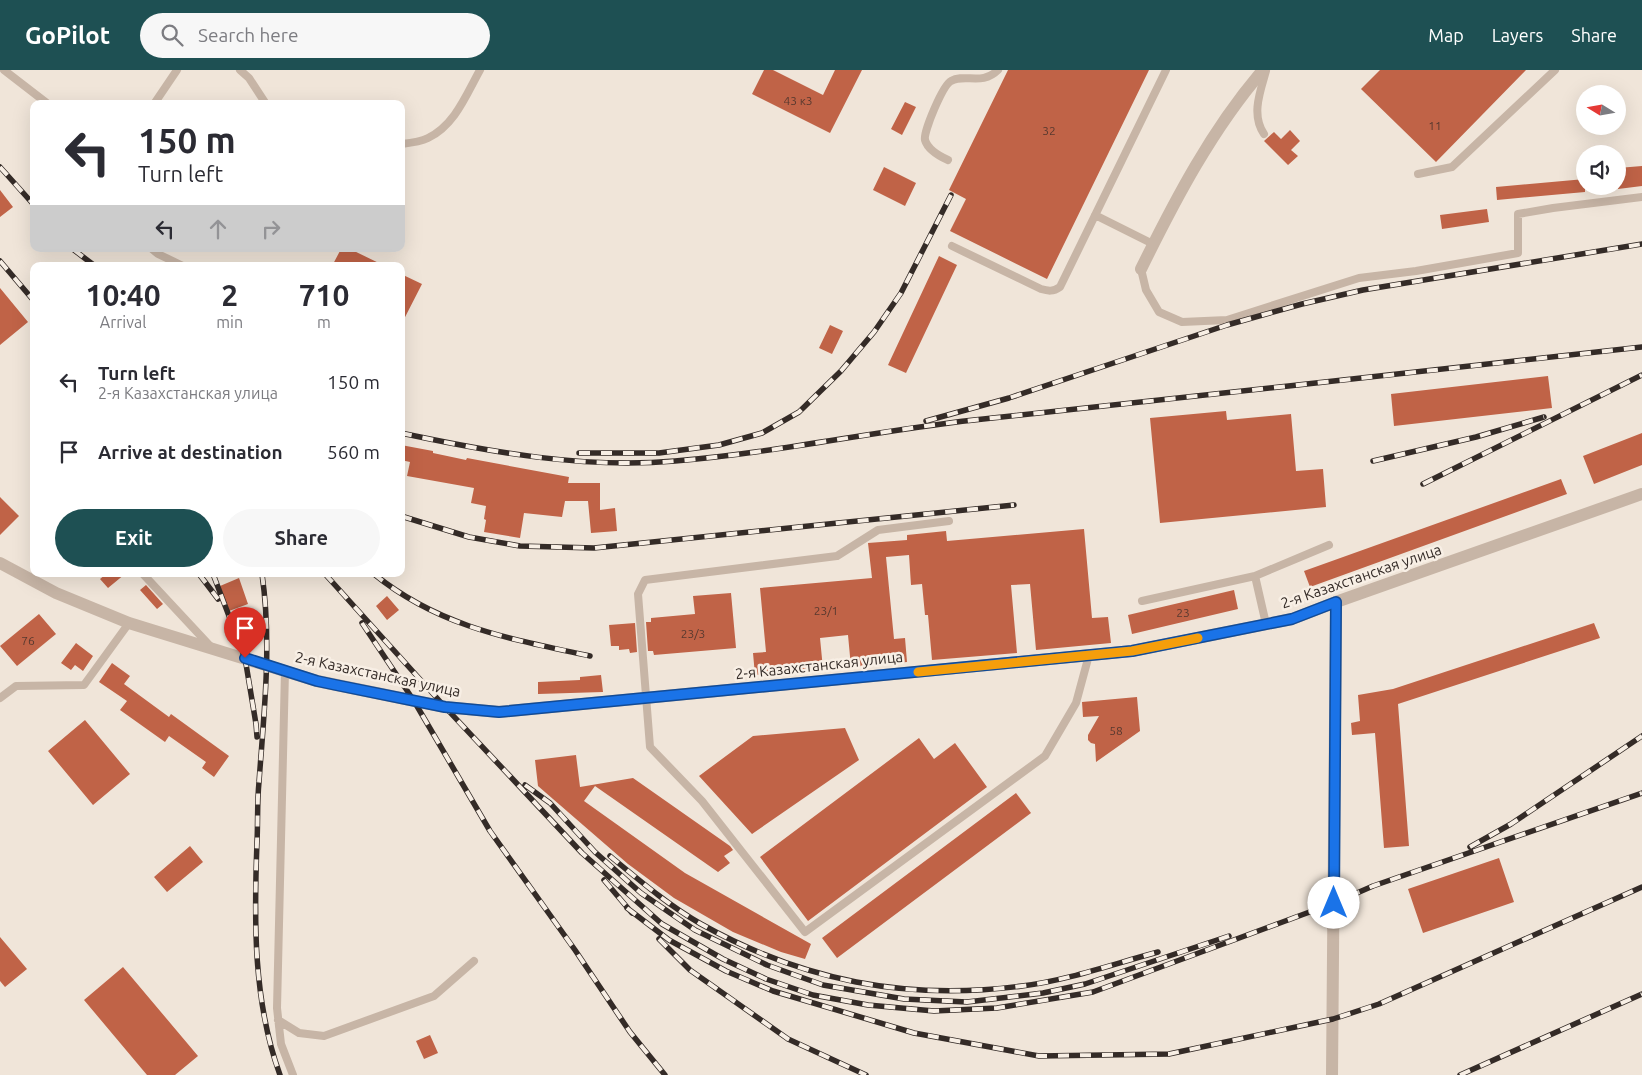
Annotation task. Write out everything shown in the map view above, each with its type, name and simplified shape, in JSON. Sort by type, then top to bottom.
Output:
[{"type":"street","points":[[1141,269],[1188,177],[1245,91],[1264,70]]},
{"type":"street","name":"2-я Казахстанская улица","points":[[0,562],[56,593],[129,622],[317,681],[437,706],[499,712],[1132,651],[1292,619],[1642,494]]},
{"type":"street","points":[[1332,1075],[1336,602]]},
{"type":"lane","points":[[4,70],[43,100]]},
{"type":"lane","points":[[157,100],[177,70]]},
{"type":"lane","points":[[240,70],[263,100]]},
{"type":"lane","points":[[405,143],[427,139],[444,128],[459,110],[480,70]]},
{"type":"lane","points":[[948,160],[939,156],[929,147],[924,139],[925,130],[947,84],[957,79],[977,80],[987,77],[998,70]]},
{"type":"lane","points":[[952,246],[1040,289],[1049,291],[1060,287],[1166,70]]},
{"type":"lane","points":[[1264,70],[1257,114],[1259,126],[1264,134]]},
{"type":"lane","points":[[1418,174],[1452,167],[1555,70]]},
{"type":"lane","points":[[1141,269],[1146,290],[1160,312],[1182,322],[1227,320],[1359,278],[1416,271],[1518,253],[1518,214],[1642,197]]},
{"type":"lane","points":[[1095,215],[1153,244]]},
{"type":"lane","points":[[156,252],[175,262]]},
{"type":"lane","points":[[949,521],[878,530],[837,556],[645,580],[638,594],[650,748],[702,800],[805,932],[1045,756],[1076,704],[1089,655]]},
{"type":"lane","points":[[1142,601],[1255,576],[1329,545]]},
{"type":"lane","points":[[1255,576],[1266,624]]},
{"type":"lane","points":[[146,577],[213,648]]},
{"type":"lane","points":[[0,698],[16,686],[84,685],[129,622]]},
{"type":"lane","points":[[285,671],[276,1008],[281,1044],[293,1075]]},
{"type":"lane","points":[[278,1020],[299,1033],[324,1036],[434,996],[474,961]]},
{"type":"building","points":[[764,70],[773,70],[823,95],[835,70],[862,70],[830,133],[752,94]]},
{"type":"building","points":[[1008,70],[1149,70],[1047,279],[950,231],[966,199],[949,190]]},
{"type":"building","points":[[1380,70],[1526,70],[1436,162],[1361,89]]},
{"type":"building","points":[[905,102],[916,107],[902,135],[891,129]]},
{"type":"building","points":[[1290,130],[1300,141],[1291,150],[1298,156],[1288,165],[1264,141],[1274,132],[1281,139]]},
{"type":"building","points":[[1642,166],[1642,186],[1626,188],[1626,167]]},
{"type":"building","points":[[884,167],[916,183],[905,206],[873,190]]},
{"type":"building","points":[[1576,180],[1576,193],[1497,200],[1496,187]]},
{"type":"building","points":[[0,190],[13,207],[0,217]]},
{"type":"building","points":[[1487,209],[1489,222],[1442,229],[1440,215]]},
{"type":"building","points":[[339,252],[356,252],[377,262],[334,262]]},
{"type":"building","points":[[939,256],[957,265],[906,373],[888,365]]},
{"type":"building","points":[[405,276],[422,284],[405,317]]},
{"type":"building","points":[[0,288],[28,322],[0,345]]},
{"type":"building","points":[[830,325],[843,331],[832,354],[819,348]]},
{"type":"building","points":[[1548,376],[1552,408],[1394,426],[1391,394]]},
{"type":"building","points":[[1226,411],[1227,420],[1291,414],[1296,471],[1323,469],[1326,507],[1160,523],[1150,418]]},
{"type":"building","points":[[1642,433],[1642,465],[1594,484],[1583,456]]},
{"type":"building","points":[[405,446],[466,460],[467,458],[569,477],[568,483],[600,483],[600,510],[615,508],[617,531],[591,533],[588,501],[565,501],[562,517],[524,513],[520,538],[484,532],[486,506],[471,503],[474,488],[407,476],[410,462],[405,461]]},
{"type":"building","points":[[1561,479],[1567,494],[1310,587],[1304,571]]},
{"type":"building","points":[[0,497],[19,516],[0,535]]},
{"type":"building","points":[[1084,529],[1092,618],[1108,617],[1111,643],[1036,650],[1030,584],[1011,585],[1017,653],[932,660],[928,615],[925,615],[922,584],[911,585],[909,555],[886,557],[894,639],[905,638],[907,662],[851,667],[848,635],[820,638],[823,669],[755,675],[753,653],[766,652],[760,588],[872,578],[868,543],[907,540],[907,535],[946,531],[947,541]]},
{"type":"building","points":[[102,577],[121,577],[108,588],[100,579]]},
{"type":"building","points":[[239,578],[248,604],[229,611],[220,586]]},
{"type":"building","points":[[146,585],[163,604],[157,609],[140,590]]},
{"type":"building","points":[[1234,590],[1238,609],[1132,634],[1128,615]]},
{"type":"building","points":[[731,593],[736,648],[654,655],[653,651],[648,651],[646,622],[651,622],[651,618],[695,614],[693,596]]},
{"type":"building","points":[[387,596],[399,610],[387,620],[376,606]]},
{"type":"building","points":[[39,614],[56,634],[17,666],[0,646]]},
{"type":"building","points":[[635,623],[637,652],[630,653],[629,649],[619,650],[619,646],[611,646],[609,625]]},
{"type":"building","points":[[1594,623],[1600,638],[1398,704],[1409,846],[1384,848],[1375,733],[1352,735],[1351,723],[1360,721],[1358,695],[1393,689]]},
{"type":"building","points":[[76,643],[93,656],[83,671],[75,665],[71,670],[61,663]]},
{"type":"building","points":[[112,663],[130,676],[124,684],[169,717],[171,714],[229,756],[214,777],[202,768],[206,762],[169,736],[165,742],[120,710],[127,701],[99,682]]},
{"type":"building","points":[[601,675],[603,692],[538,694],[538,682],[580,680],[580,677]]},
{"type":"building","points":[[1137,697],[1140,731],[1096,762],[1095,744],[1088,740],[1088,735],[1099,716],[1083,717],[1082,702]]},
{"type":"building","points":[[85,720],[130,774],[93,805],[48,751]]},
{"type":"building","points":[[845,728],[859,760],[752,834],[699,776],[753,736]]},
{"type":"building","points":[[919,738],[934,759],[955,743],[987,787],[808,921],[760,857]]},
{"type":"building","points":[[576,755],[580,787],[633,778],[730,846],[733,850],[724,856],[730,863],[718,872],[595,786],[584,801],[685,873],[811,944],[805,959],[781,952],[733,932],[674,898],[628,864],[538,786],[535,760]]},
{"type":"building","points":[[1016,793],[1031,813],[837,958],[822,938]]},
{"type":"building","points":[[190,846],[203,862],[167,892],[154,877]]},
{"type":"building","points":[[1499,858],[1514,902],[1423,933],[1408,889]]},
{"type":"building","points":[[0,937],[27,969],[5,987],[0,981]]},
{"type":"building","points":[[123,967],[198,1056],[175,1075],[147,1075],[84,1000]]},
{"type":"building","points":[[430,1035],[438,1053],[424,1059],[416,1041]]},
{"type":"railway","points":[[0,167],[30,201]]},
{"type":"railway","points":[[579,453],[659,453],[719,445],[762,433],[799,412],[841,371],[874,332],[901,293],[951,195]]},
{"type":"railway","points":[[926,421],[1009,398],[1227,325],[1302,304],[1363,290],[1642,244]]},
{"type":"railway","points":[[77,252],[90,262]]},
{"type":"railway","points":[[0,261],[30,296]]},
{"type":"railway","points":[[405,434],[469,447],[572,461],[606,463],[675,461],[750,453],[974,420],[1642,347]]},
{"type":"railway","points":[[1423,484],[1642,375]]},
{"type":"railway","points":[[1373,461],[1476,437],[1544,417]]},
{"type":"railway","points":[[405,517],[469,537],[520,546],[594,548],[1014,505]]},
{"type":"railway","points":[[201,577],[218,599]]},
{"type":"railway","points":[[214,577],[245,658],[257,737]]},
{"type":"railway","points":[[262,577],[267,652],[258,797],[257,960],[265,1018],[271,1047],[280,1075]]},
{"type":"railway","points":[[328,577],[445,707],[582,853],[662,924],[723,959],[766,979],[813,995],[868,1005],[934,1011],[997,1008],[1093,992],[1334,903],[1373,886],[1642,793]]},
{"type":"railway","points":[[378,577],[424,607],[450,619],[504,637],[590,656]]},
{"type":"railway","points":[[362,623],[414,701],[490,831],[575,950],[630,1032],[665,1075]]},
{"type":"railway","points":[[1470,847],[1511,824],[1642,736]]},
{"type":"railway","points":[[525,785],[550,803],[595,852],[641,893],[695,930],[767,965],[823,985],[904,999],[967,1002],[1043,993],[1085,984],[1229,936]]},
{"type":"railway","points":[[610,856],[677,909],[739,944],[817,973],[856,982],[896,988],[937,991],[1022,986],[1074,976],[1158,952]]},
{"type":"railway","points":[[604,880],[632,913]]},
{"type":"railway","points":[[627,908],[669,940],[726,971],[773,991],[914,1033],[1039,1056],[1169,1054],[1333,1019],[1379,1004],[1642,887]]},
{"type":"railway","points":[[659,939],[690,970],[788,1039],[866,1075]]},
{"type":"railway","points":[[1460,1075],[1642,994]]},
{"type":"slow traffic","points":[[918,672],[1132,651],[1198,638]]},
{"type":"route","points":[[245,658],[317,681],[445,707],[499,712],[1132,651],[1292,619],[1336,602],[1334,903]]}]
